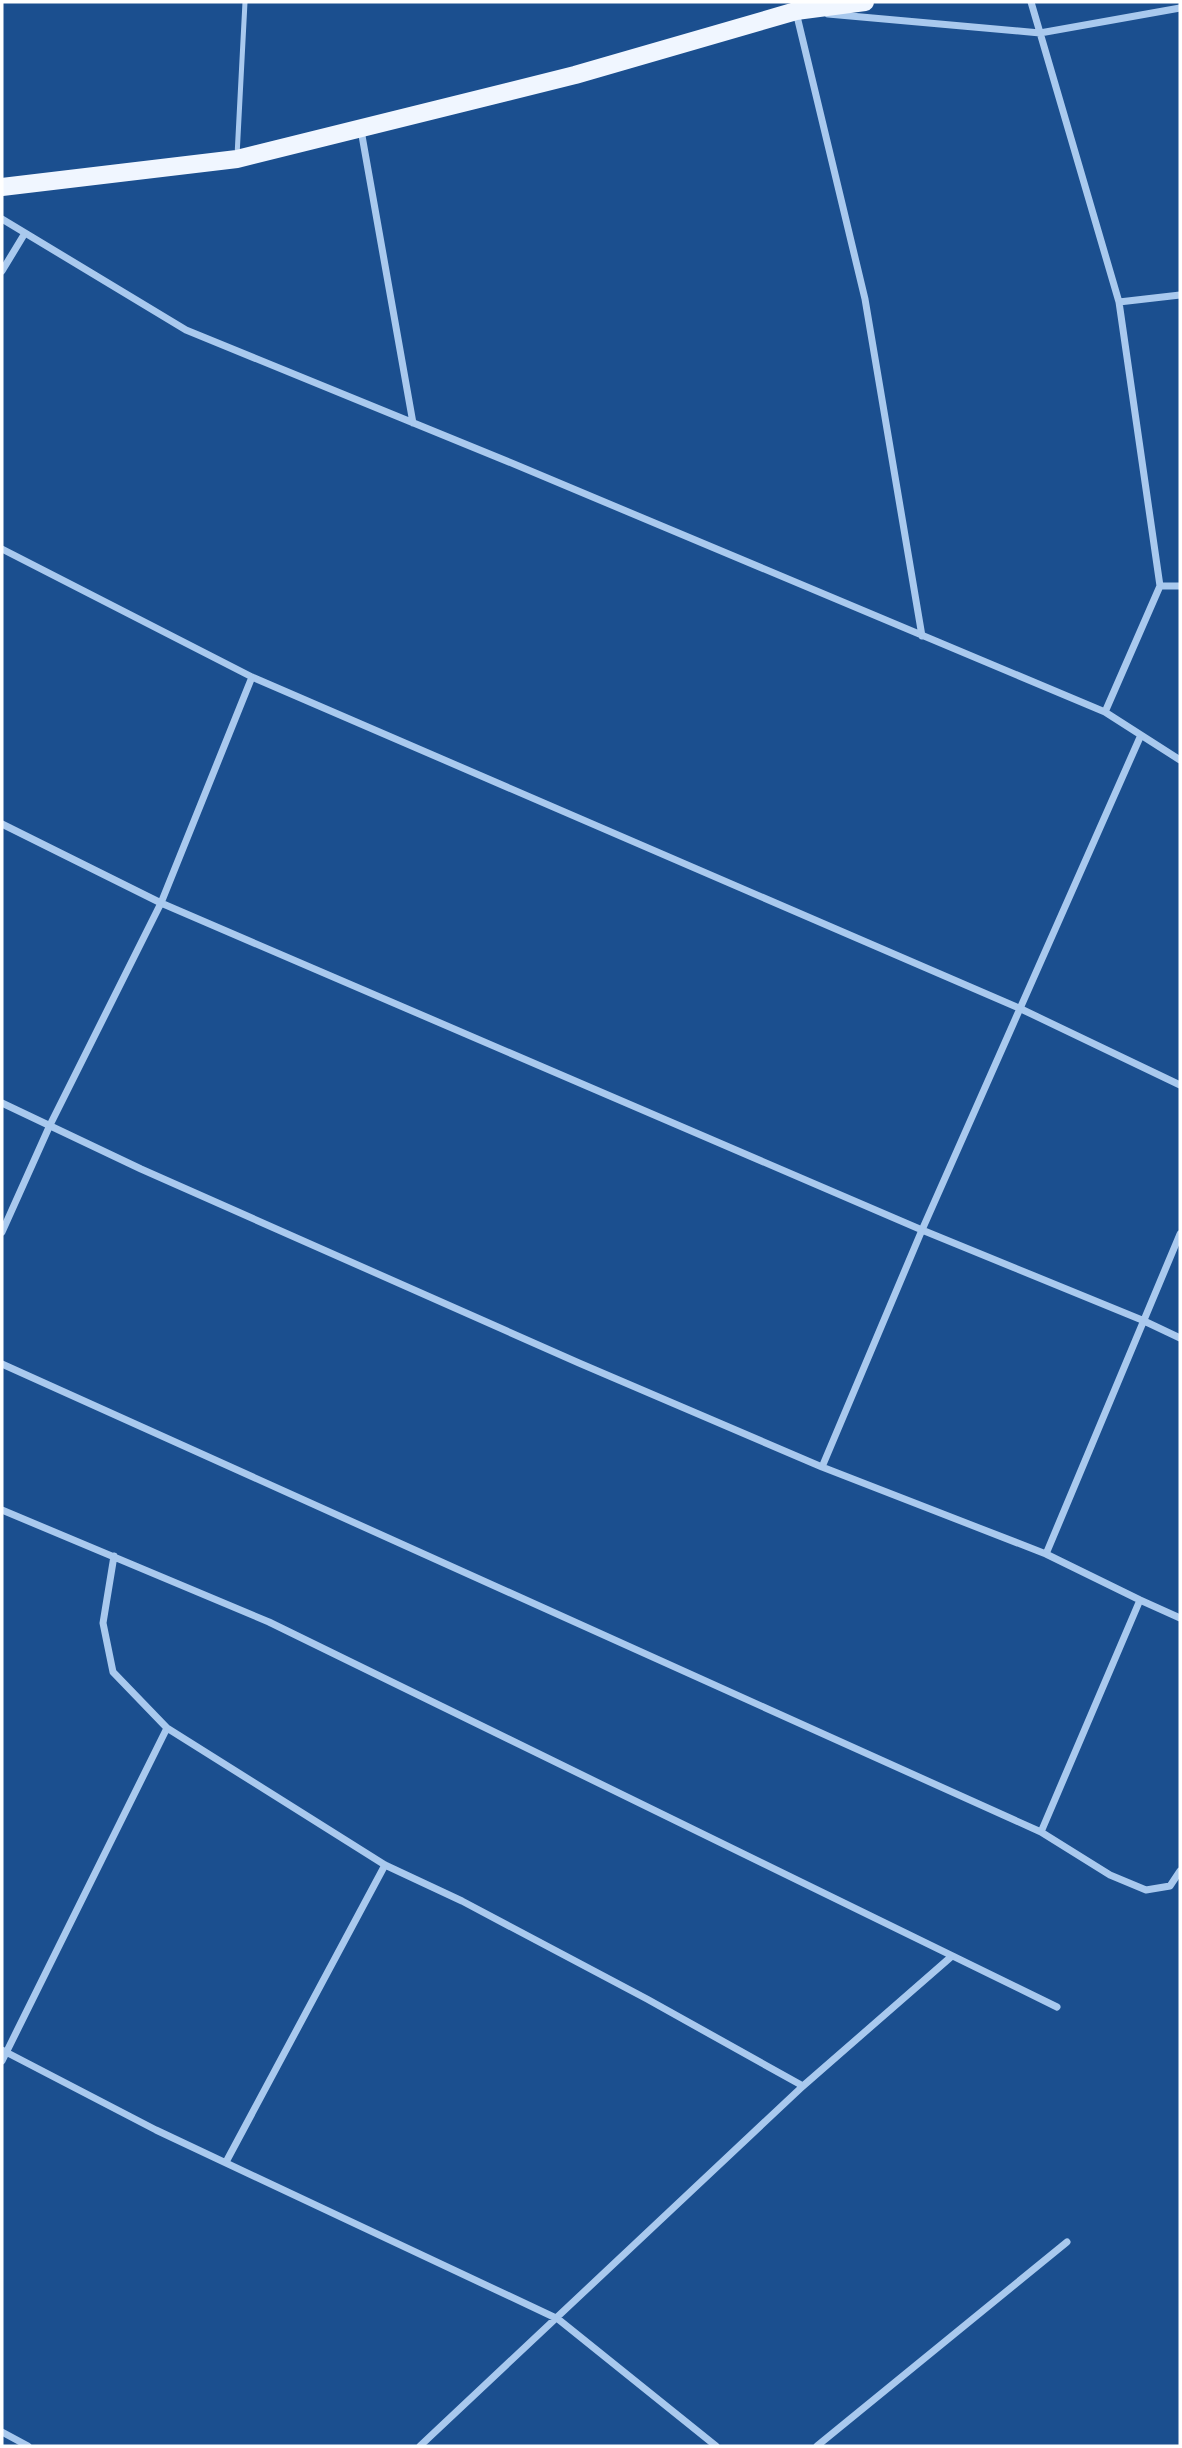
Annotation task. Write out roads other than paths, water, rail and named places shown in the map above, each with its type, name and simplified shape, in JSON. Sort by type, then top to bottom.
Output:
[{"type":"main road","points":[[2,187],[237,159],[575,75],[796,11],[865,2]]},
{"type":"street","points":[[796,11],[815,2]]},
{"type":"street","points":[[1031,2],[1119,302],[1160,586],[1105,712]]},
{"type":"street","points":[[796,11],[1041,33],[1180,8]]},
{"type":"street","points":[[796,11],[864,299],[922,636]]},
{"type":"street","points":[[361,129],[413,423]]},
{"type":"street","points":[[2,219],[186,330],[1105,712],[1180,760]]},
{"type":"street","points":[[2,271],[25,233]]},
{"type":"street","points":[[1119,302],[1180,295]]},
{"type":"street","points":[[2,549],[252,677],[1019,1008],[1180,1085]]},
{"type":"street","points":[[1160,586],[1180,586]]},
{"type":"street","points":[[2,1232],[50,1125],[161,903],[252,677]]},
{"type":"street","points":[[822,1467],[922,1230],[1141,735]]},
{"type":"street","points":[[2,824],[161,903],[1180,1338]]},
{"type":"street","points":[[2,1103],[141,1169],[566,1358],[822,1467],[1046,1554],[1180,1618]]},
{"type":"street","points":[[1046,1554],[1180,1234]]},
{"type":"street","points":[[2,1364],[1041,1832],[1110,1875],[1146,1890],[1170,1886],[1180,1871]]},
{"type":"street","points":[[2,1510],[269,1622],[1057,2007]]},
{"type":"street","points":[[114,1556],[103,1623],[113,1672],[167,1728],[385,1865],[462,1901],[610,1979],[803,2086]]},
{"type":"street","points":[[1041,1832],[1140,1600]]},
{"type":"street","points":[[2,2061],[4,2051],[167,1728]]},
{"type":"street","points":[[226,2162],[385,1865]]},
{"type":"street","points":[[420,2446],[803,2086],[952,1956]]},
{"type":"street","points":[[4,2051],[156,2130],[558,2319],[716,2446]]},
{"type":"street","points":[[817,2446],[1067,2242]]},
{"type":"street","points":[[2,2432],[28,2446]]},
{"type":"lane","points":[[237,159],[245,2]]}]
